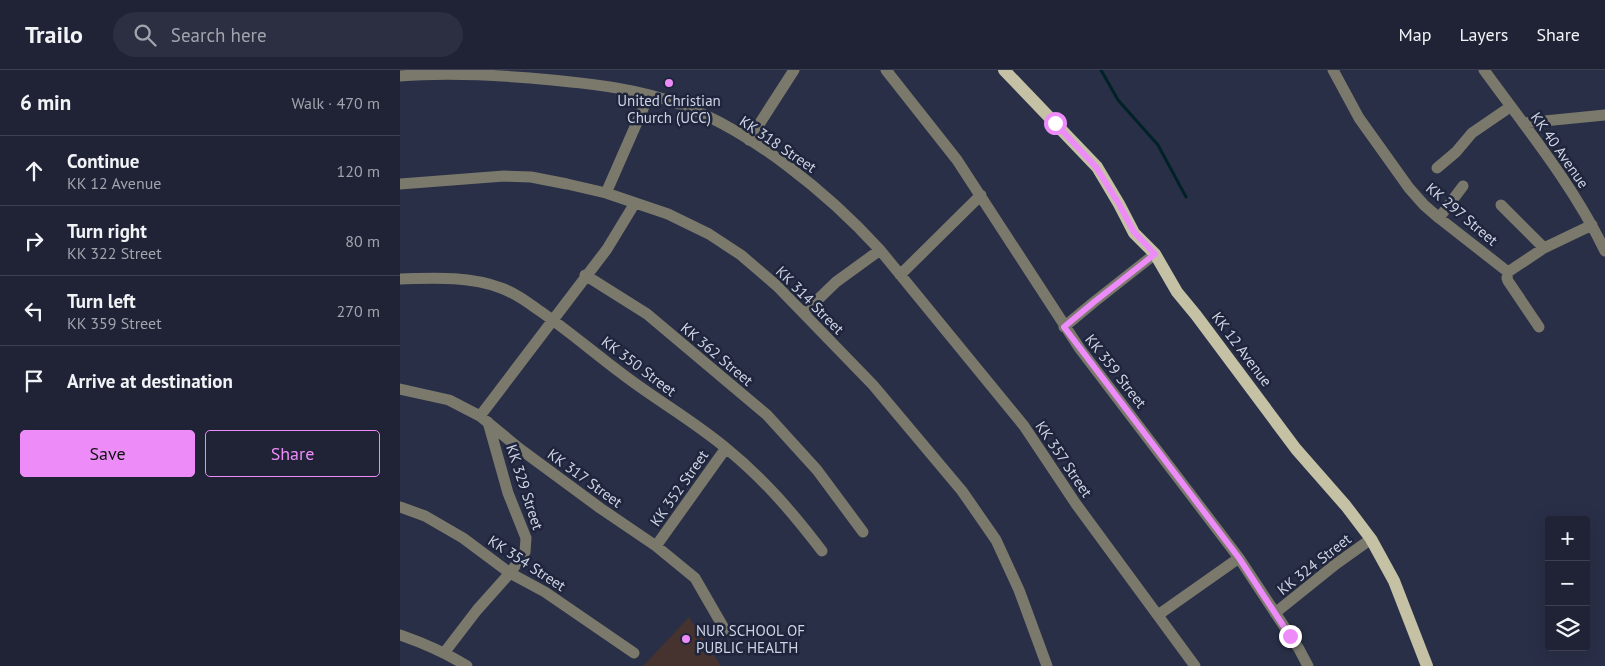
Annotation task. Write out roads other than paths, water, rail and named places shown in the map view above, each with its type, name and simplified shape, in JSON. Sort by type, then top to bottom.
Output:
[{"type":"main road","name":"KK 12 Avenue","points":[[1004,70],[1096,167],[1134,232],[1155,254],[1177,292],[1296,448],[1346,506],[1371,539],[1394,581],[1427,666]]},
{"type":"street","points":[[749,140],[794,70]]},
{"type":"street","name":"KK 359 Street","points":[[886,70],[957,160],[1064,327],[1239,558],[1308,666]]},
{"type":"street","name":"KK 297 Street","points":[[1332,70],[1359,118],[1385,156],[1424,205],[1508,272]]},
{"type":"street","name":"KK 40 Avenue","points":[[1484,70],[1574,194],[1605,252]]},
{"type":"street","name":"KK 318 Street","points":[[400,76],[434,74],[493,75],[575,82],[649,94],[679,104],[712,119],[777,158],[820,192],[859,227],[900,275]]},
{"type":"street","points":[[606,192],[649,94]]},
{"type":"street","points":[[1437,168],[1456,152],[1472,133],[1510,106]]},
{"type":"street","points":[[1523,123],[1605,115]]},
{"type":"street","name":"KK 314 Street","points":[[400,184],[442,179],[504,176],[530,177],[606,192],[668,214],[709,234],[741,255],[777,286],[873,385],[940,463],[980,516],[996,540],[1015,582],[1048,666]]},
{"type":"street","points":[[1439,218],[1462,186]]},
{"type":"street","points":[[900,275],[981,195]]},
{"type":"street","points":[[484,419],[585,275],[607,249],[634,203]]},
{"type":"street","points":[[1502,205],[1544,248]]},
{"type":"street","points":[[1539,327],[1508,281],[1508,272],[1544,248],[1592,225]]},
{"type":"street","points":[[804,313],[836,282],[880,250]]},
{"type":"street","points":[[1064,327],[1155,254]]},
{"type":"street","name":"KK 362 Street","points":[[585,275],[646,314],[766,415],[817,470],[863,532]]},
{"type":"street","name":"KK 357 Street","points":[[900,275],[1024,426],[1076,504],[1195,666]]},
{"type":"street","name":"KK 350 Street","points":[[400,279],[461,279],[501,288],[518,296],[554,320],[624,376],[726,448],[769,487],[822,551]]},
{"type":"street","name":"KK 317 Street","points":[[400,389],[449,400],[484,419],[520,449],[656,546],[695,578],[725,630]]},
{"type":"street","name":"KK 329 Street","points":[[449,659],[477,610],[510,573],[525,552],[526,538],[508,493],[484,419]]},
{"type":"street","name":"KK 352 Street","points":[[656,546],[726,448]]},
{"type":"street","name":"KK 354 Street","points":[[400,507],[426,516],[462,538],[510,573],[545,592],[634,653]]},
{"type":"street","name":"KK 324 Street","points":[[1275,613],[1336,564],[1371,539]]},
{"type":"street","points":[[1158,614],[1239,558]]},
{"type":"street","points":[[400,635],[467,666]]},
{"type":"waterway","points":[[1101,70],[1118,100],[1158,145],[1186,197]]},
{"type":"place","name":"United Christian Church (UCC)","points":[[669,83]]},
{"type":"place","name":"NUR SCHOOL OF PUBLIC HEALTH","points":[[686,639]]}]
